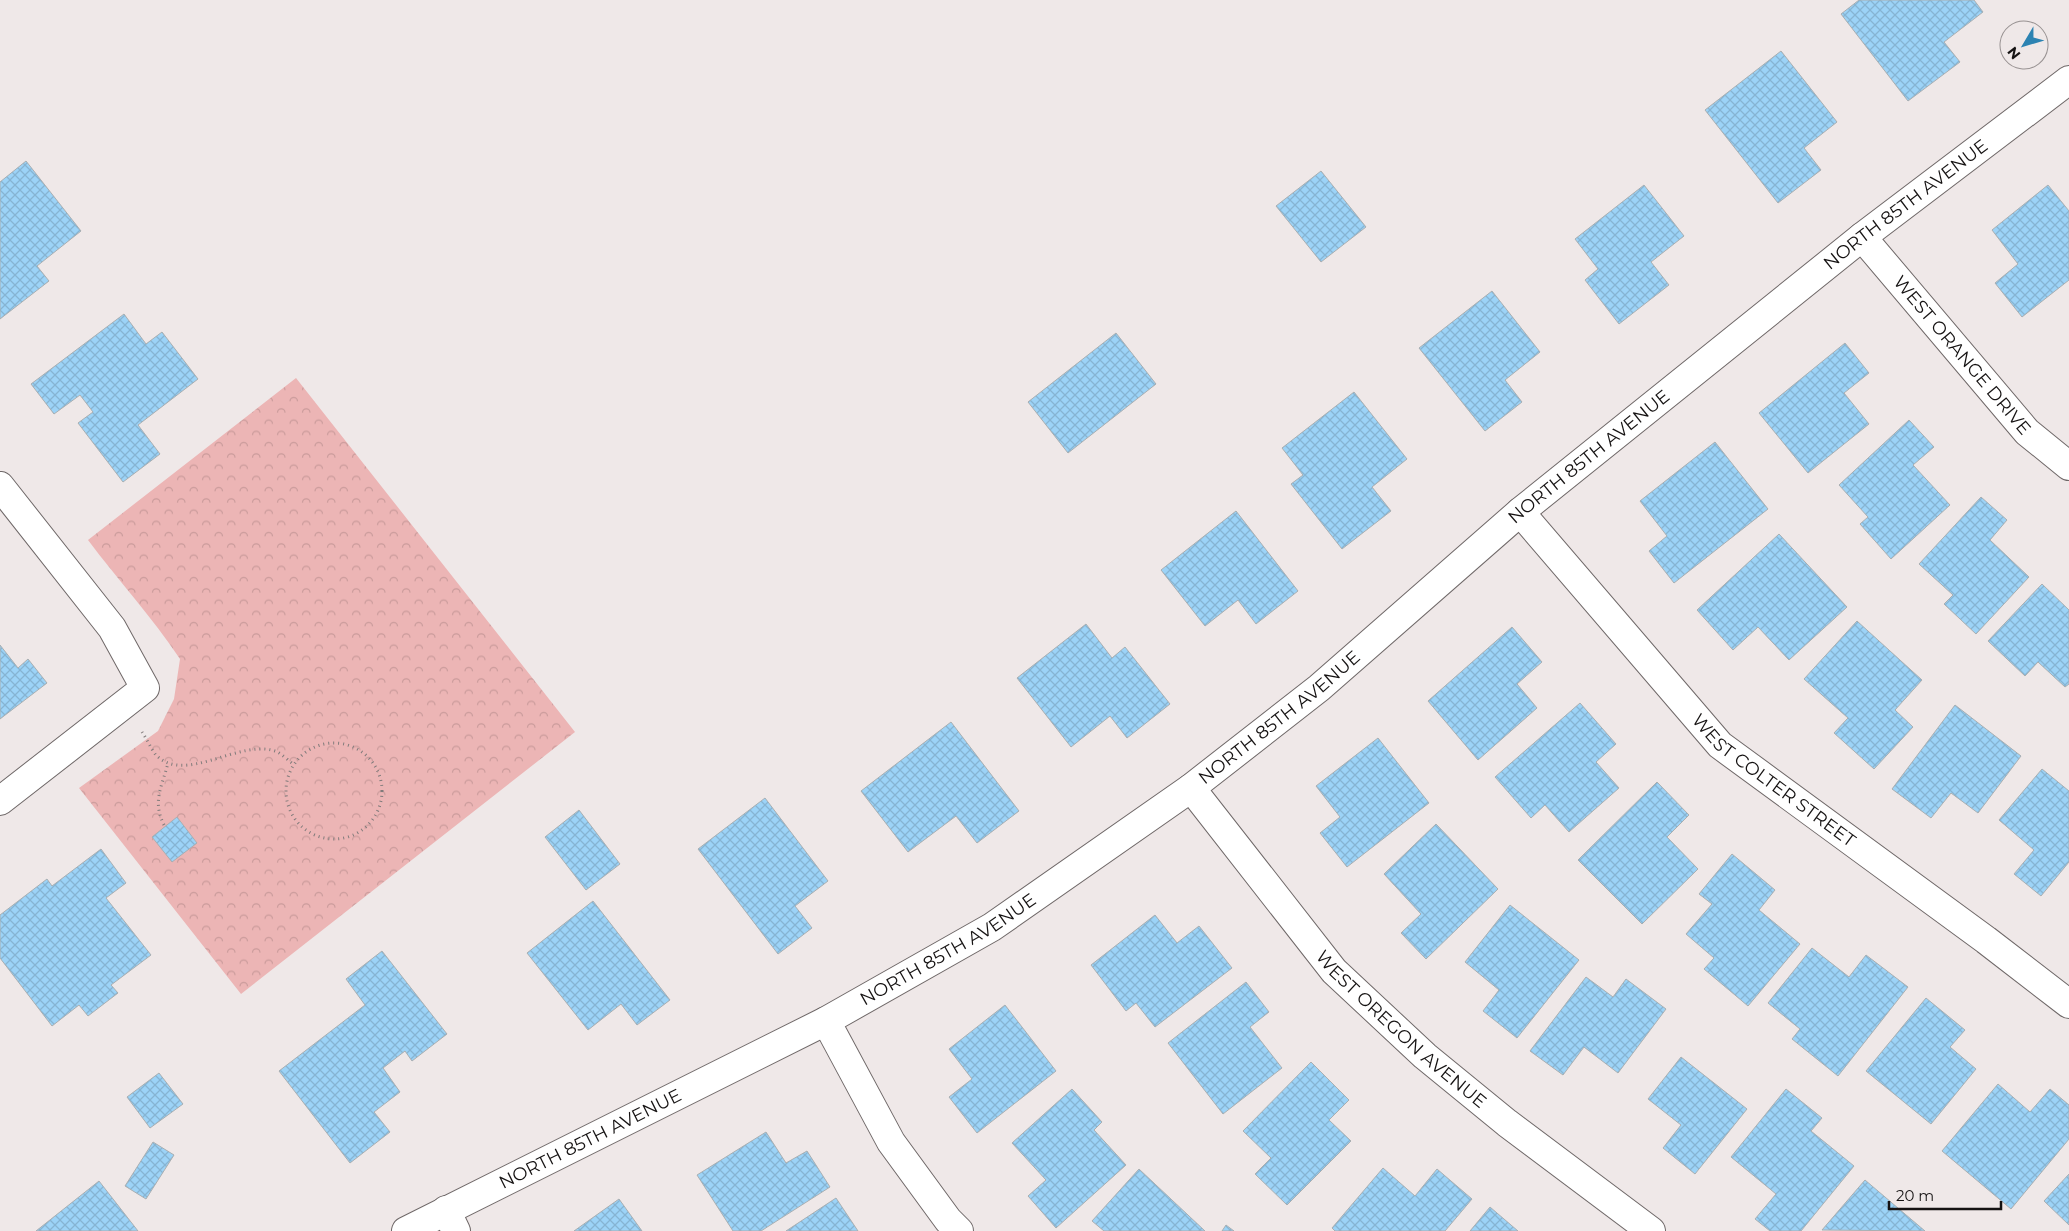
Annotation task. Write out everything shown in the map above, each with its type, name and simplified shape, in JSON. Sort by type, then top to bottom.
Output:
[{"type":"street","name":"NORTH 85TH AVENUE","points":[[406,1231],[451,1220],[826,1022],[992,927],[1191,788],[1319,688],[1520,512],[1862,237],[2069,80]]},
{"type":"street","name":"WEST ORANGE DRIVE","points":[[1862,237],[2027,432],[2069,466]]},
{"type":"street","points":[[0,486],[112,628],[145,688],[0,801]]},
{"type":"street","name":"WEST COLTER STREET","points":[[1520,512],[1720,745],[2069,1004]]},
{"type":"street","name":"WEST OREGON AVENUE","points":[[1191,788],[1334,971],[1425,1056],[1507,1123],[1652,1231]]},
{"type":"street","points":[[826,1022],[891,1142],[948,1220],[959,1231]]},
{"type":"path","points":[[124,705],[156,755],[168,763],[181,766],[199,764],[239,750],[258,749],[275,751],[293,764]]},
{"type":"path","points":[[347,744],[361,750],[372,760],[380,775],[383,791],[380,808],[372,822],[359,832],[343,838],[327,839],[311,833],[298,822],[290,808],[286,793],[287,778],[293,764],[303,753],[316,745],[347,744]]},
{"type":"path","points":[[164,825],[158,814],[157,804],[168,763]]},
{"type":"green space","points":[[296,378],[575,732],[241,994],[79,788],[158,731],[174,699],[180,659],[158,628],[88,540]]},
{"type":"building","points":[[1859,0],[1974,0],[1983,12],[1944,42],[1960,62],[1908,101],[1841,14]]},
{"type":"building","points":[[1781,51],[1837,122],[1804,148],[1821,170],[1778,203],[1705,110]]},
{"type":"building","points":[[26,161],[81,231],[37,266],[49,281],[0,319],[0,182]]},
{"type":"building","points":[[1321,171],[1366,227],[1321,262],[1276,206]]},
{"type":"building","points":[[1644,185],[1684,236],[1651,262],[1669,285],[1619,324],[1585,280],[1598,269],[1575,239]]},
{"type":"building","points":[[2048,185],[2069,211],[2069,280],[2022,317],[1995,283],[2018,264],[1992,230]]},
{"type":"building","points":[[1492,291],[1540,352],[1505,380],[1522,402],[1485,431],[1419,348]]},
{"type":"building","points":[[124,314],[146,344],[162,332],[198,379],[138,425],[160,454],[123,482],[78,423],[93,412],[80,395],[54,414],[31,384]]},
{"type":"building","points":[[1116,333],[1156,384],[1068,453],[1028,402]]},
{"type":"building","points":[[1845,343],[1869,373],[1844,393],[1869,424],[1808,473],[1759,413]]},
{"type":"building","points":[[1354,392],[1407,459],[1372,487],[1391,511],[1342,549],[1291,484],[1303,475],[1282,448]]},
{"type":"building","points":[[1909,420],[1934,447],[1913,465],[1950,505],[1891,559],[1860,524],[1868,517],[1839,485]]},
{"type":"building","points":[[1715,442],[1768,509],[1674,583],[1649,551],[1667,536],[1640,501]]},
{"type":"building","points":[[1981,497],[2007,520],[1990,540],[2029,577],[1976,634],[1944,604],[1953,595],[1919,564]]},
{"type":"building","points":[[1236,511],[1298,591],[1256,624],[1238,600],[1205,626],[1161,570]]},
{"type":"building","points":[[1779,534],[1847,607],[1789,660],[1758,627],[1733,650],[1697,610]]},
{"type":"building","points":[[2042,584],[2069,610],[2069,684],[2065,687],[2038,662],[2025,676],[1988,641]]},
{"type":"building","points":[[1857,621],[1922,680],[1895,710],[1913,727],[1874,769],[1834,733],[1848,718],[1804,679]]},
{"type":"building","points":[[1086,624],[1112,658],[1125,647],[1170,704],[1127,738],[1110,716],[1071,747],[1017,678]]},
{"type":"building","points":[[1512,627],[1542,662],[1517,684],[1537,708],[1478,760],[1428,701]]},
{"type":"building","points":[[0,645],[18,668],[28,659],[47,683],[0,719]]},
{"type":"building","points":[[1580,703],[1616,744],[1596,762],[1619,788],[1569,832],[1545,805],[1531,818],[1495,777]]},
{"type":"building","points":[[1955,705],[2021,756],[1978,813],[1951,793],[1931,818],[1892,789]]},
{"type":"building","points":[[951,722],[1019,811],[977,843],[956,816],[908,852],[861,791]]},
{"type":"building","points":[[1378,738],[1429,803],[1347,867],[1320,833],[1340,817],[1316,786]]},
{"type":"building","points":[[2042,769],[2069,791],[2069,862],[2041,896],[2014,874],[2034,850],[1999,820]]},
{"type":"building","points":[[1657,782],[1689,815],[1667,837],[1698,869],[1642,924],[1578,860]]},
{"type":"building","points":[[765,798],[828,881],[795,906],[812,928],[778,954],[698,849]]},
{"type":"building","points":[[579,810],[620,864],[586,890],[545,837]]},
{"type":"building","points":[[177,817],[197,843],[172,862],[152,837]]},
{"type":"building","points":[[1436,824],[1498,889],[1426,959],[1401,933],[1421,914],[1384,874]]},
{"type":"building","points":[[101,849],[126,883],[106,898],[151,955],[111,985],[118,993],[88,1016],[79,1005],[52,1026],[0,958],[0,915],[47,879],[52,886]]},
{"type":"building","points":[[1732,854],[1775,890],[1759,910],[1800,944],[1748,1006],[1704,969],[1714,958],[1686,934],[1712,904],[1699,894]]},
{"type":"building","points":[[593,901],[670,1000],[637,1025],[621,1004],[588,1030],[527,953]]},
{"type":"building","points":[[1510,905],[1579,960],[1517,1038],[1483,1011],[1499,990],[1465,962]]},
{"type":"building","points":[[1155,915],[1177,943],[1199,926],[1232,968],[1155,1027],[1136,1003],[1126,1011],[1091,965]]},
{"type":"building","points":[[1812,948],[1849,977],[1866,955],[1908,987],[1838,1076],[1792,1039],[1800,1029],[1768,1003]]},
{"type":"building","points":[[382,951],[447,1034],[412,1061],[405,1051],[383,1068],[400,1092],[374,1112],[390,1132],[350,1163],[279,1071],[365,1005],[346,979]]},
{"type":"building","points":[[1586,977],[1613,997],[1626,979],[1666,1009],[1618,1073],[1584,1047],[1563,1075],[1530,1051]]},
{"type":"building","points":[[1246,982],[1269,1012],[1250,1027],[1282,1068],[1223,1114],[1168,1043]]},
{"type":"building","points":[[1926,998],[1965,1030],[1950,1047],[1976,1069],[1931,1124],[1866,1071]]},
{"type":"building","points":[[1005,1005],[1056,1071],[977,1133],[949,1097],[972,1079],[949,1049]]},
{"type":"building","points":[[1681,1057],[1747,1109],[1695,1174],[1663,1148],[1681,1125],[1648,1099]]},
{"type":"building","points":[[1311,1062],[1349,1100],[1329,1120],[1351,1141],[1287,1205],[1255,1174],[1271,1158],[1243,1131]]},
{"type":"building","points":[[159,1073],[183,1104],[150,1128],[127,1097]]},
{"type":"building","points":[[1998,1084],[2030,1112],[2050,1089],[2069,1105],[2069,1139],[2011,1209],[1942,1151]]},
{"type":"building","points":[[1072,1089],[1102,1122],[1094,1130],[1126,1165],[1056,1228],[1028,1196],[1046,1180],[1012,1143]]},
{"type":"building","points":[[1786,1089],[1822,1118],[1811,1131],[1854,1166],[1801,1231],[1770,1231],[1755,1219],[1776,1194],[1731,1157]]},
{"type":"building","points":[[766,1132],[786,1163],[807,1151],[830,1187],[761,1231],[733,1231],[697,1175]]},
{"type":"building","points":[[153,1142],[174,1155],[146,1199],[125,1186]]},
{"type":"building","points":[[1383,1168],[1415,1196],[1437,1169],[1472,1199],[1445,1231],[1335,1231],[1332,1228]]},
{"type":"building","points":[[1139,1169],[1205,1231],[1104,1231],[1092,1221]]},
{"type":"building","points":[[2069,1174],[2069,1225],[2044,1201]]},
{"type":"building","points":[[1865,1180],[1925,1231],[1822,1230]]},
{"type":"building","points":[[99,1181],[138,1231],[36,1231]]},
{"type":"building","points":[[836,1198],[858,1231],[786,1231]]},
{"type":"building","points":[[619,1199],[642,1231],[574,1231]]},
{"type":"building","points":[[1490,1207],[1518,1231],[1470,1231]]},
{"type":"building","points":[[1226,1225],[1234,1231],[1222,1231]]}]
